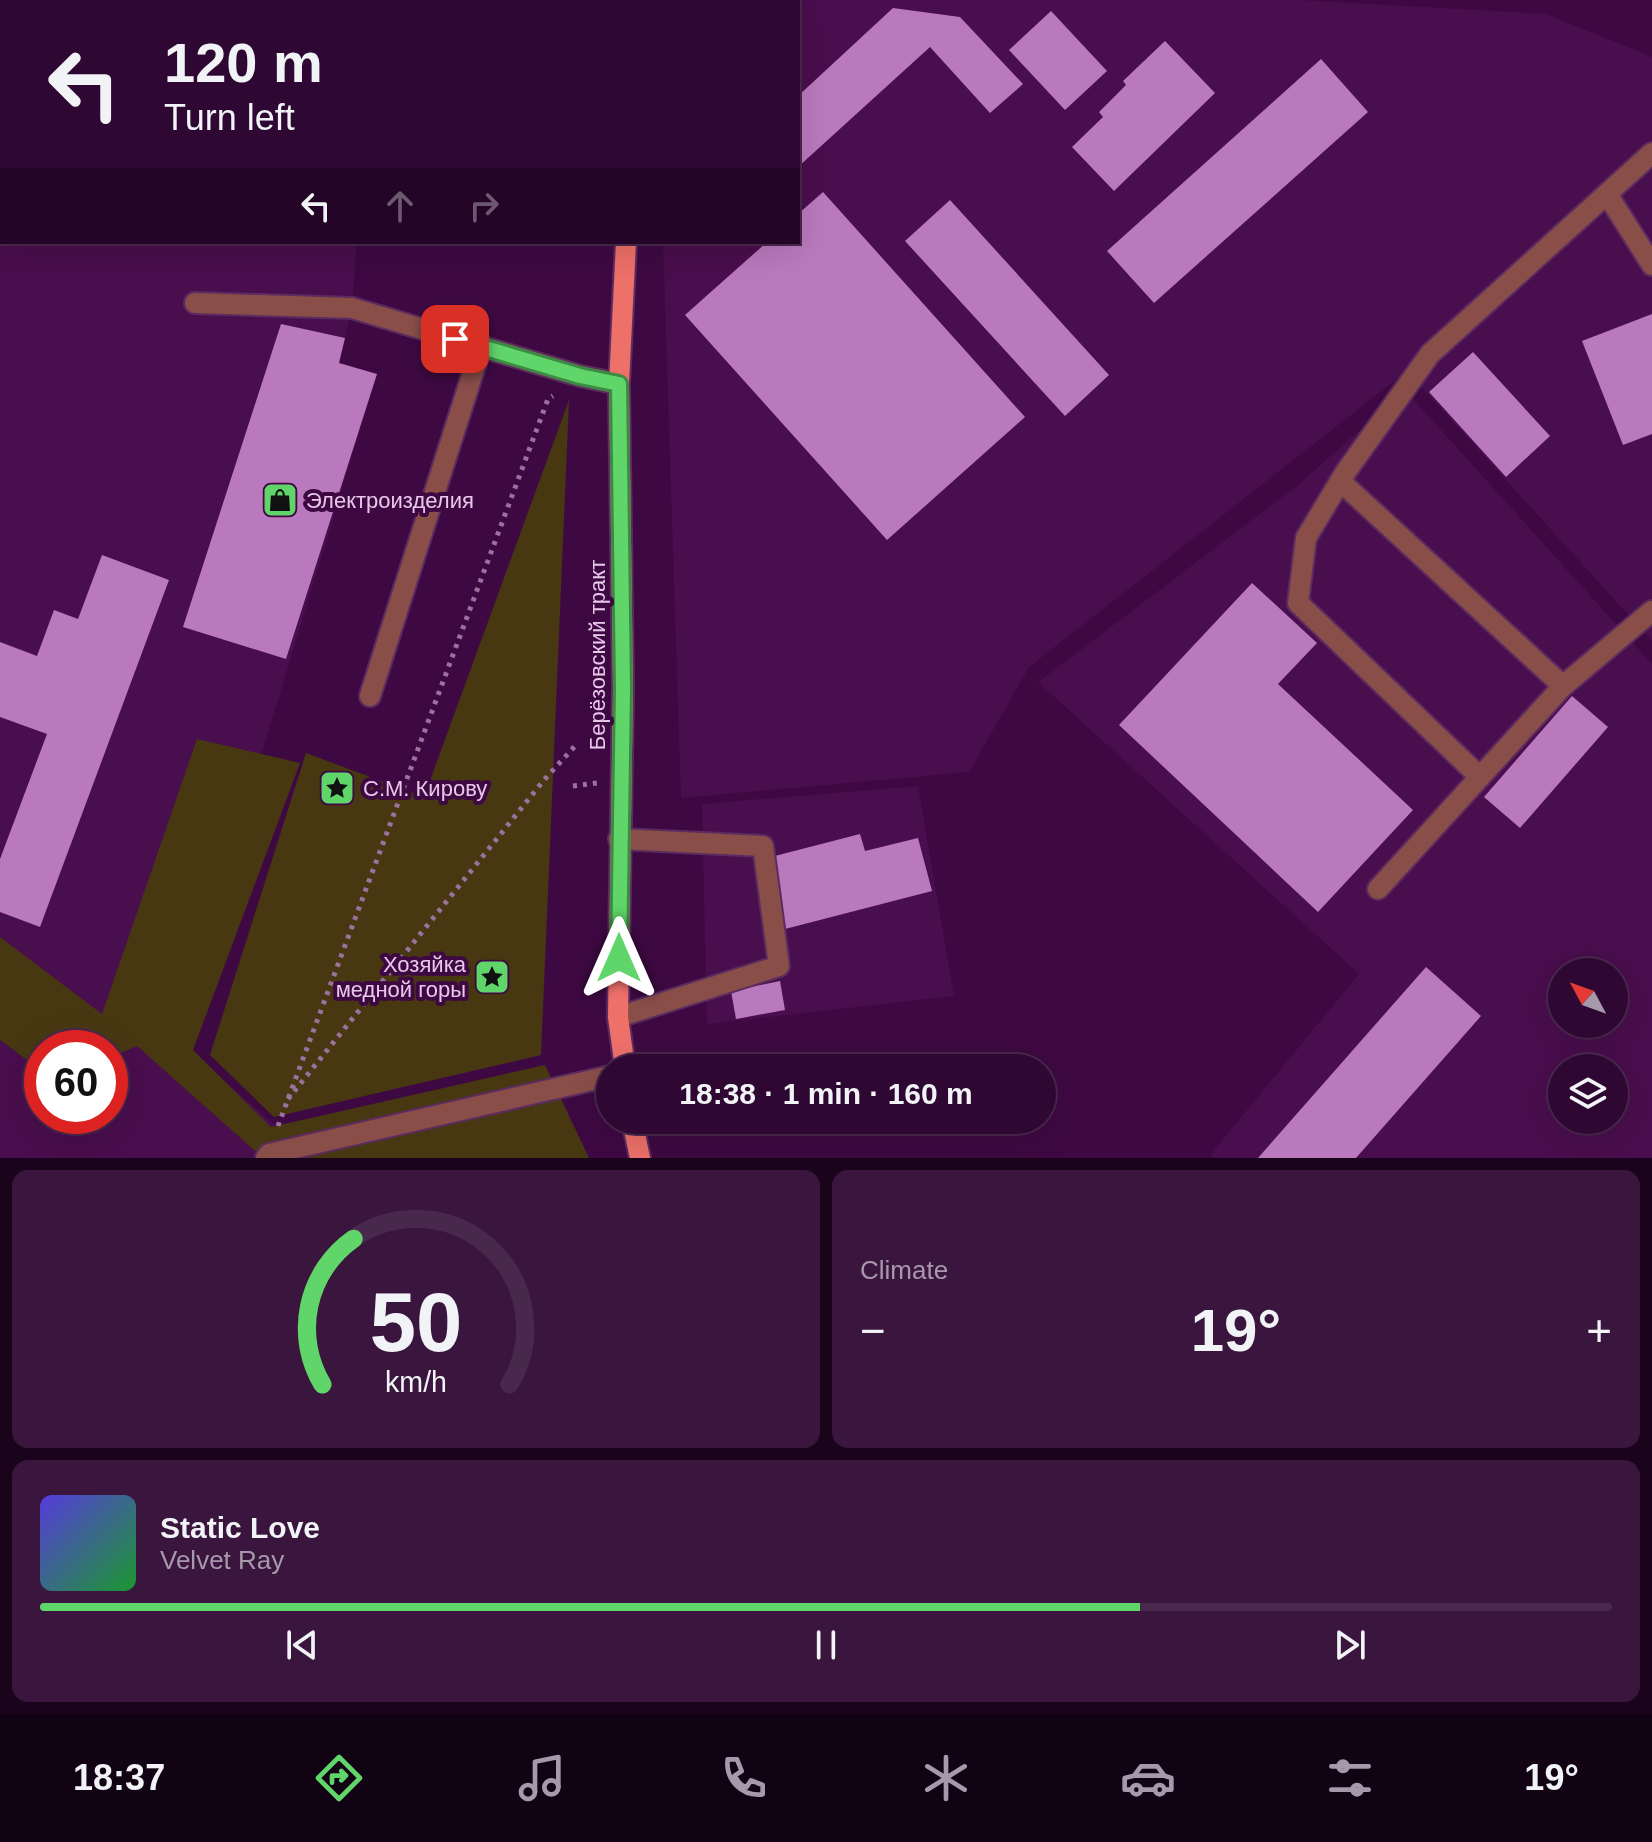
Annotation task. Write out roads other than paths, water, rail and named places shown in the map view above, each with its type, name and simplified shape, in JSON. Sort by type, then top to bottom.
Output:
[{"type":"main road","name":"Берёзовский тракт","points":[[623,1054],[618,1017],[623,689],[619,384],[626,244]]},
{"type":"main road","points":[[635,1134],[640,1158]]},
{"type":"lane","points":[[1480,777],[1298,603],[1306,538],[1340,481],[1430,354],[1652,153]]},
{"type":"lane","points":[[1607,194],[1652,265]]},
{"type":"lane","points":[[195,303],[352,308],[580,376],[619,384]]},
{"type":"lane","points":[[370,696],[481,347]]},
{"type":"lane","points":[[1340,481],[1563,686]]},
{"type":"lane","points":[[1378,889],[1563,686],[1652,611]]},
{"type":"lane","points":[[618,1017],[779,966],[763,846],[619,839]]},
{"type":"lane","points":[[268,1156],[596,1079]]},
{"type":"place","name":"Электроизделия","points":[[280,500]]},
{"type":"place","name":"С.М. Кирову","points":[[337,788]]},
{"type":"place","name":"Хозяйка медной горы","points":[[492,977]]}]
